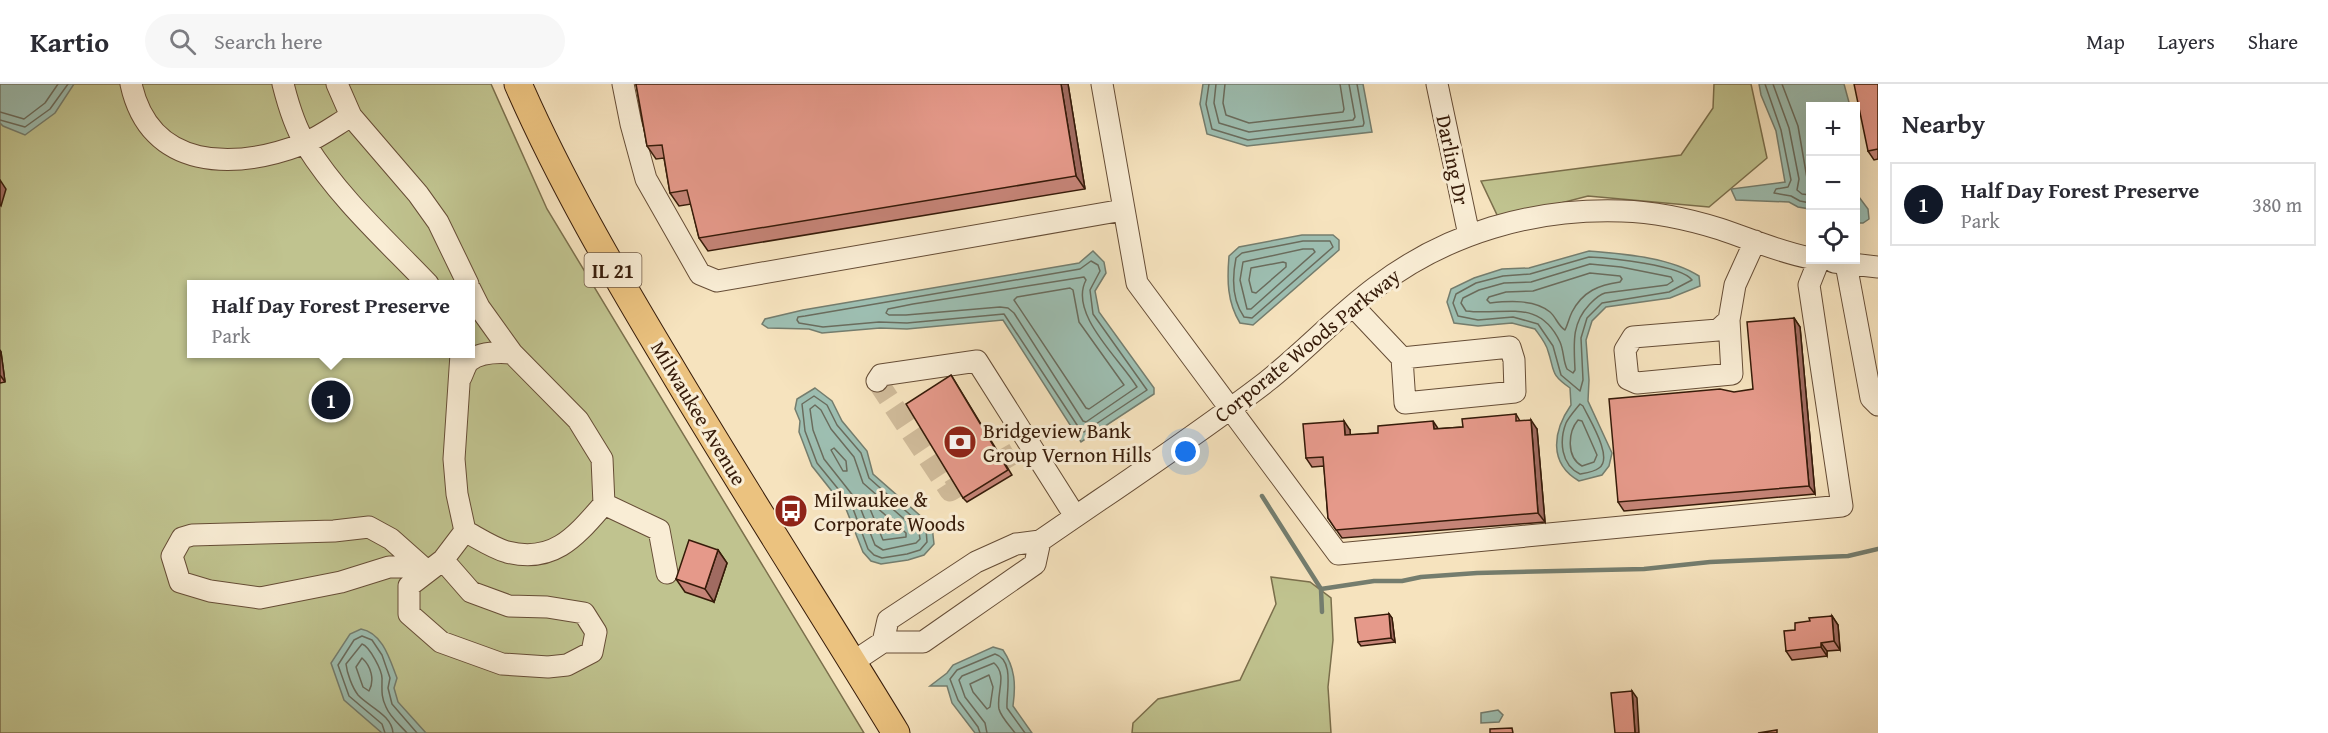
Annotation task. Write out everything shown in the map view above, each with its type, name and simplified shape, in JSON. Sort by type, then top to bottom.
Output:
[{"type":"main road","name":"Milwaukee Avenue","points":[[518,84],[616,275],[720,449],[896,733]]},
{"type":"street","points":[[131,84],[134,99],[151,130],[178,151],[198,157],[249,157],[304,143],[351,116]]},
{"type":"street","points":[[283,84],[304,143],[362,217],[423,280]]},
{"type":"street","points":[[337,84],[351,116],[425,203],[438,222],[466,280]]},
{"type":"street","points":[[623,84],[646,179],[700,274],[717,281],[1123,210]]},
{"type":"street","points":[[1101,84],[1137,284],[1338,554],[1842,506],[1809,285],[1817,264]]},
{"type":"street","name":"Darling Dr","points":[[1437,84],[1469,235]]},
{"type":"street","name":"Corporate Woods Parkway","points":[[883,642],[888,620],[976,561],[1016,544],[1040,541],[1230,408],[1401,269],[1469,235],[1514,221],[1550,214],[1574,211],[1624,211],[1669,215],[1806,257]]},
{"type":"street","points":[[1729,320],[1718,330],[1633,337],[1625,350],[1628,379],[1637,383],[1732,374],[1729,320],[1735,285],[1755,241]]},
{"type":"street","points":[[1878,267],[1846,264],[1871,398],[1878,405]]},
{"type":"street","points":[[465,531],[505,551],[539,555],[575,538],[604,504],[602,459],[578,420],[512,352],[475,298]]},
{"type":"street","points":[[1353,306],[1402,358],[1405,403],[1515,392],[1514,360],[1510,347],[1402,358]]},
{"type":"street","points":[[460,379],[468,362],[488,354],[512,352]]},
{"type":"street","points":[[461,358],[454,459],[457,495],[465,531]]},
{"type":"street","points":[[877,381],[881,375],[977,361],[1076,516]]},
{"type":"street","points":[[604,504],[659,530],[667,573]]},
{"type":"street","points":[[435,566],[389,567],[341,582],[260,597],[210,591],[180,582],[172,556],[182,538],[192,535],[334,531],[369,527],[435,566],[471,592],[509,606],[547,607],[584,613],[596,632],[592,652],[567,665],[548,667],[502,664],[441,642],[409,614],[409,586],[435,566],[465,531]]},
{"type":"street","points":[[853,662],[883,642],[923,642],[1035,564],[1040,541]]},
{"type":"green space","points":[[0,84],[491,84],[547,209],[864,733],[0,733]]},
{"type":"green space","points":[[1714,84],[1751,84],[1767,158],[1709,207],[1588,196],[1499,219],[1481,181],[1681,155],[1713,108]]},
{"type":"green space","points":[[1271,577],[1310,582],[1331,598],[1333,640],[1328,687],[1331,733],[1132,733],[1133,723],[1158,699],[1240,680],[1276,604]]},
{"type":"water","points":[[0,84],[74,84],[55,113],[25,135],[0,123]]},
{"type":"water","points":[[1203,84],[1363,84],[1372,132],[1247,146],[1207,134],[1200,104]]},
{"type":"water","points":[[1759,84],[1844,84],[1849,102],[1806,102],[1806,208],[1789,202],[1736,200],[1731,189],[1785,182],[1776,131],[1761,95]]},
{"type":"water","points":[[1860,198],[1868,209],[1869,219],[1860,223]]},
{"type":"water","points":[[1302,235],[1333,235],[1339,240],[1339,250],[1253,325],[1240,323],[1229,291],[1229,256],[1239,247]]},
{"type":"water","points":[[1093,251],[1104,262],[1106,273],[1095,291],[1099,312],[1154,388],[1154,394],[1081,442],[1003,320],[907,329],[880,328],[822,333],[809,329],[768,328],[762,324],[765,319],[803,310],[1079,263]]},
{"type":"water","points":[[1589,251],[1674,264],[1699,276],[1700,286],[1670,298],[1606,307],[1592,321],[1586,340],[1588,401],[1612,453],[1609,466],[1602,475],[1579,481],[1562,465],[1557,446],[1560,425],[1571,405],[1570,388],[1556,376],[1546,345],[1535,329],[1512,323],[1478,326],[1454,323],[1447,302],[1451,289],[1474,278],[1502,269],[1529,268]]},
{"type":"water","points":[[815,388],[832,401],[842,421],[867,451],[873,474],[932,526],[934,544],[924,555],[881,564],[871,561],[863,552],[846,509],[812,466],[799,432],[800,421],[795,409],[797,399]]},
{"type":"water","points":[[361,629],[375,636],[385,648],[397,678],[394,688],[398,702],[426,733],[382,733],[344,700],[331,663],[350,634]]},
{"type":"water","points":[[993,647],[1003,650],[1010,663],[1014,683],[1013,706],[1032,733],[975,733],[952,703],[947,686],[930,686],[947,673],[953,665]]},
{"type":"water","points":[[1498,710],[1503,715],[1499,722],[1481,723],[1481,713]]},
{"type":"building","points":[[636,84],[1061,84],[1076,176],[699,238],[687,190],[670,193],[662,145],[647,146]]},
{"type":"building","points":[[1854,84],[1878,84],[1878,149],[1868,151],[1860,102],[1858,102]]},
{"type":"building","points":[[1794,318],[1809,486],[1618,502],[1609,399],[1720,389],[1734,392],[1753,389],[1747,322]]},
{"type":"building","name":"Bridgeview Bank Group Vernon Hills","points":[[951,375],[1008,470],[963,498],[906,404]]},
{"type":"building","points":[[1516,414],[1516,421],[1531,420],[1538,513],[1336,530],[1328,518],[1323,457],[1306,458],[1303,424],[1344,421],[1345,435],[1378,433],[1378,426],[1433,421],[1434,429],[1463,427],[1462,419]]},
{"type":"building","points":[[689,540],[718,550],[705,589],[676,579]]},
{"type":"building","points":[[1389,614],[1391,638],[1358,642],[1355,618]]},
{"type":"building","points":[[1832,616],[1834,641],[1821,643],[1821,647],[1786,651],[1784,631],[1795,630],[1795,623],[1810,621],[1809,618]]},
{"type":"building","points":[[1632,691],[1635,733],[1615,733],[1611,693]]},
{"type":"building","points":[[1512,728],[1513,733],[1490,733],[1490,729]]},
{"type":"building","points":[[1777,730],[1777,733],[1758,733]]},
{"type":"waterway","points":[[1262,496],[1321,589],[1322,612]]},
{"type":"waterway","points":[[1321,589],[1374,581],[1402,581],[1421,577],[1477,573],[1644,569],[1710,562],[1848,556],[1878,549]]},
{"type":"tunnel","points":[[877,381],[950,491],[1030,444]]},
{"type":"place","name":"Half Day Forest Preserve","points":[[331,400]]},
{"type":"place","name":"Bridgeview Bank Group Vernon Hills","points":[[960,442]]},
{"type":"place","name":"Milwaukee & Corporate Woods","points":[[791,511]]}]
